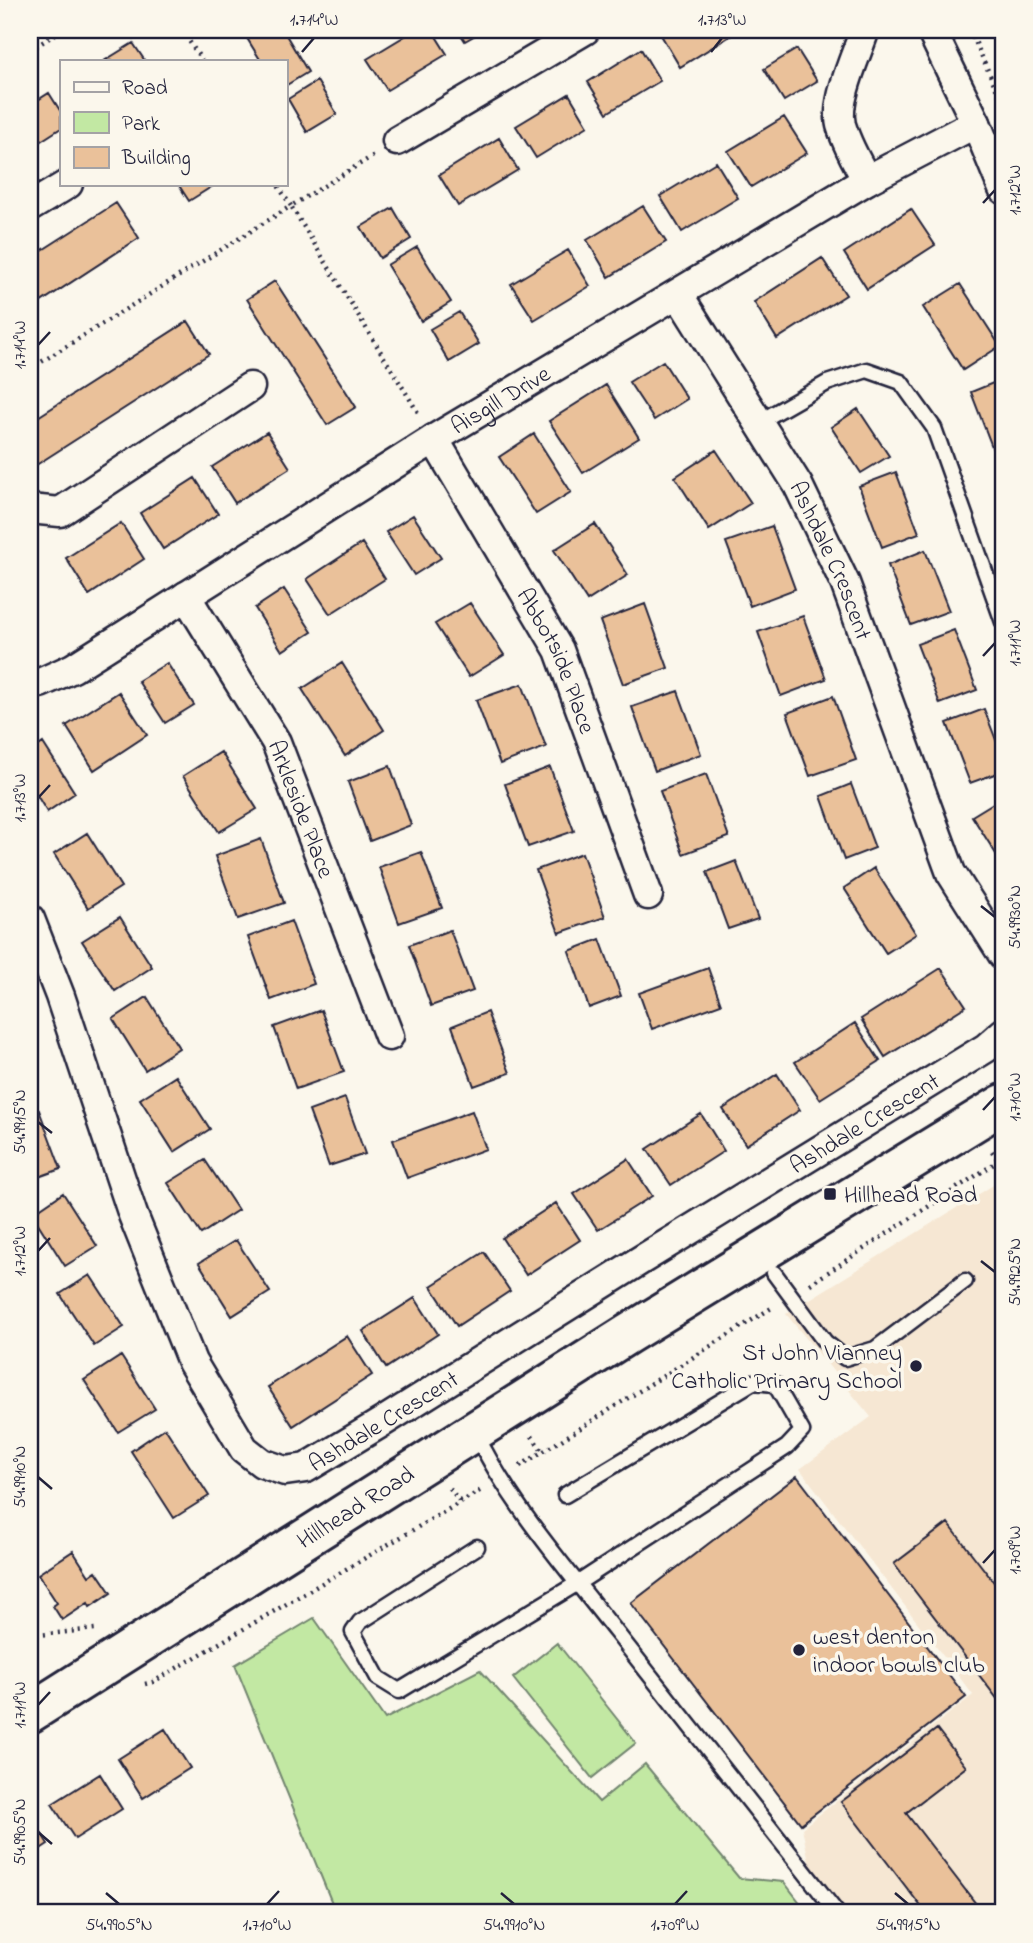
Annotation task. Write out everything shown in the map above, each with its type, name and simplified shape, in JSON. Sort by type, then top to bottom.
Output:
[{"type":"street","points":[[397,141],[584,30]]},
{"type":"street","points":[[862,30],[863,35],[845,82],[840,122],[867,180]]},
{"type":"street","points":[[931,30],[976,123],[1003,189]]},
{"type":"street","name":"Aisgill Drive","points":[[30,682],[40,683],[73,668],[434,439],[867,180],[976,123]]},
{"type":"street","points":[[30,207],[65,186]]},
{"type":"street","name":"Ashdale Crescent","points":[[678,294],[798,485],[845,583],[951,873],[1003,956]]},
{"type":"street","points":[[30,509],[60,512],[250,387]]},
{"type":"street","name":"Abbotside Place","points":[[434,439],[559,650],[648,895]]},
{"type":"street","name":"Arkleside Place","points":[[187,596],[276,742],[389,1036]]},
{"type":"street","name":"Ashdale Crescent","points":[[30,919],[60,996],[133,1215],[192,1362],[244,1449],[262,1463],[285,1471],[306,1468],[384,1422],[986,1048],[1003,1033]]},
{"type":"street","name":"Hillhead Road","points":[[30,1734],[487,1454],[1003,1104]]},
{"type":"street","name":"Hillhead Road","points":[[30,1713],[782,1285],[999,1152]]},
{"type":"lane","points":[[758,422],[828,383],[867,370],[901,382],[933,428],[1003,622]]},
{"type":"lane","points":[[782,1285],[825,1342],[845,1358],[875,1349],[965,1281]]},
{"type":"lane","points":[[477,1547],[360,1622],[353,1632],[378,1678],[399,1691],[578,1583],[787,1447],[802,1431],[775,1384],[753,1382],[565,1495]]},
{"type":"lane","points":[[487,1454],[578,1583],[837,1913]]},
{"type":"path","points":[[30,50],[62,30]]},
{"type":"path","points":[[182,30],[201,60]]},
{"type":"path","points":[[970,30],[1003,104]]},
{"type":"path","points":[[30,369],[397,141]]},
{"type":"path","points":[[278,186],[434,439]]},
{"type":"path","points":[[96,1693],[153,1682],[487,1454],[782,1285],[999,1152]]},
{"type":"shaded area","points":[[1003,1179],[1003,1913],[846,1913],[810,1866],[802,1828],[973,1695],[800,1469],[871,1417],[786,1314]]},
{"type":"green space","points":[[314,1618],[385,1719],[480,1670],[599,1802],[645,1764],[739,1878],[784,1882],[808,1913],[336,1913],[235,1665]]},
{"type":"green space","points":[[557,1643],[636,1743],[592,1778],[513,1678]]},
{"type":"building","points":[[253,30],[283,30],[308,72],[287,85],[287,60],[260,60],[245,35]]},
{"type":"building","points":[[415,30],[432,30],[447,54],[387,90],[367,59]]},
{"type":"building","points":[[458,30],[484,30],[465,41]]},
{"type":"building","points":[[669,30],[729,30],[732,35],[680,67],[661,35]]},
{"type":"building","points":[[133,43],[144,60],[106,60]]},
{"type":"building","points":[[641,49],[660,81],[607,113],[588,82]]},
{"type":"building","points":[[797,49],[817,81],[784,101],[764,69]]},
{"type":"building","points":[[317,81],[337,114],[307,132],[288,99]]},
{"type":"building","points":[[49,93],[60,110],[60,129],[30,148],[30,105]]},
{"type":"building","points":[[569,94],[588,126],[536,158],[516,126]]},
{"type":"building","points":[[784,117],[807,153],[751,187],[728,151]]},
{"type":"building","points":[[499,138],[518,170],[458,206],[439,175]]},
{"type":"building","points":[[716,162],[738,198],[682,232],[660,196]]},
{"type":"building","points":[[179,186],[213,186],[189,201]]},
{"type":"building","points":[[116,203],[139,238],[38,304],[30,292],[30,258]]},
{"type":"building","points":[[643,206],[666,242],[609,277],[587,240]]},
{"type":"building","points":[[393,208],[411,239],[380,258],[361,227]]},
{"type":"building","points":[[911,209],[935,245],[867,289],[844,253]]},
{"type":"building","points":[[417,247],[451,302],[421,321],[387,265]]},
{"type":"building","points":[[568,250],[590,286],[534,320],[511,284]]},
{"type":"building","points":[[822,258],[846,295],[777,339],[754,302]]},
{"type":"building","points":[[275,281],[356,407],[327,425],[247,299]]},
{"type":"building","points":[[960,284],[1000,346],[963,370],[923,307]]},
{"type":"building","points":[[459,312],[479,344],[449,362],[430,329]]},
{"type":"building","points":[[188,321],[209,354],[30,469],[30,422]]},
{"type":"building","points":[[663,361],[687,399],[654,420],[629,382]]},
{"type":"building","points":[[1003,379],[1003,449],[994,452],[971,392]]},
{"type":"building","points":[[606,385],[639,438],[583,473],[549,421]]},
{"type":"building","points":[[858,409],[889,456],[861,473],[831,427]]},
{"type":"building","points":[[267,432],[290,468],[235,503],[212,467]]},
{"type":"building","points":[[534,434],[571,492],[536,514],[499,457]]},
{"type":"building","points":[[716,450],[751,503],[709,530],[675,477]]},
{"type":"building","points":[[896,472],[919,533],[882,547],[859,486]]},
{"type":"building","points":[[195,478],[218,514],[163,549],[140,513]]},
{"type":"building","points":[[413,515],[441,558],[414,575],[386,532]]},
{"type":"building","points":[[121,523],[144,559],[89,595],[66,558]]},
{"type":"building","points":[[595,524],[628,575],[587,601],[554,550]]},
{"type":"building","points":[[772,526],[795,589],[750,606],[726,542]]},
{"type":"building","points":[[362,543],[385,579],[330,614],[307,579]]},
{"type":"building","points":[[925,550],[949,611],[911,625],[888,565]]},
{"type":"building","points":[[284,589],[312,632],[282,651],[255,608]]},
{"type":"building","points":[[470,603],[504,655],[469,677],[435,624]]},
{"type":"building","points":[[645,604],[668,668],[623,684],[600,621]]},
{"type":"building","points":[[803,616],[826,679],[781,696],[758,632]]},
{"type":"building","points":[[954,630],[977,690],[940,704],[917,644]]},
{"type":"building","points":[[167,663],[194,705],[165,723],[138,681]]},
{"type":"building","points":[[342,663],[384,730],[345,756],[302,689]]},
{"type":"building","points":[[522,684],[546,747],[500,764],[476,700]]},
{"type":"building","points":[[678,691],[701,754],[655,771],[632,707]]},
{"type":"building","points":[[119,692],[147,735],[94,770],[66,726]]},
{"type":"building","points":[[833,696],[856,760],[810,776],[787,713]]},
{"type":"building","points":[[984,709],[1003,758],[1003,771],[970,783],[947,723]]},
{"type":"building","points":[[43,743],[75,793],[47,812],[30,784],[30,752]]},
{"type":"building","points":[[221,752],[257,809],[219,832],[183,776]]},
{"type":"building","points":[[390,766],[411,825],[370,841],[348,782]]},
{"type":"building","points":[[550,767],[574,831],[528,847],[505,784]]},
{"type":"building","points":[[706,774],[729,837],[683,854],[660,791]]},
{"type":"building","points":[[851,784],[875,848],[844,860],[821,796]]},
{"type":"building","points":[[1003,797],[1003,865],[972,816]]},
{"type":"building","points":[[87,833],[121,887],[88,908],[54,854]]},
{"type":"building","points":[[261,839],[284,903],[238,919],[215,856]]},
{"type":"building","points":[[421,852],[442,908],[399,923],[379,867]]},
{"type":"building","points":[[582,853],[605,917],[559,933],[536,870]]},
{"type":"building","points":[[736,861],[758,919],[728,929],[707,872]]},
{"type":"building","points":[[874,868],[916,934],[886,953],[844,888]]},
{"type":"building","points":[[120,917],[152,967],[115,991],[82,941]]},
{"type":"building","points":[[291,921],[314,984],[271,1000],[248,937]]},
{"type":"building","points":[[450,930],[473,991],[431,1006],[409,945]]},
{"type":"building","points":[[600,939],[621,996],[589,1008],[569,951]]},
{"type":"building","points":[[708,968],[721,1004],[652,1029],[639,993]]},
{"type":"building","points":[[941,968],[966,1006],[885,1057],[861,1019]]},
{"type":"building","points":[[147,997],[179,1048],[145,1070],[113,1019]]},
{"type":"building","points":[[321,1010],[344,1072],[296,1089],[274,1027]]},
{"type":"building","points":[[487,1012],[510,1073],[474,1086],[452,1026]]},
{"type":"building","points":[[855,1023],[880,1061],[820,1099],[795,1062]]},
{"type":"building","points":[[777,1074],[800,1110],[746,1145],[723,1109]]},
{"type":"building","points":[[176,1076],[210,1129],[174,1152],[140,1099]]},
{"type":"building","points":[[345,1098],[365,1154],[329,1166],[309,1111]]},
{"type":"building","points":[[39,1110],[61,1169],[30,1180],[30,1113]]},
{"type":"building","points":[[472,1111],[486,1149],[407,1178],[393,1140]]},
{"type":"building","points":[[701,1114],[724,1151],[671,1185],[647,1149]]},
{"type":"building","points":[[628,1159],[652,1196],[598,1230],[574,1194]]},
{"type":"building","points":[[205,1160],[238,1210],[201,1234],[168,1183]]},
{"type":"building","points":[[63,1193],[97,1246],[65,1266],[32,1214]]},
{"type":"building","points":[[556,1203],[580,1240],[526,1275],[502,1238]]},
{"type":"building","points":[[236,1240],[270,1292],[232,1316],[199,1263]]},
{"type":"building","points":[[484,1252],[510,1291],[457,1326],[431,1286]]},
{"type":"building","points":[[90,1275],[124,1327],[94,1346],[60,1294]]},
{"type":"building","points":[[415,1298],[438,1334],[386,1368],[363,1331]]},
{"type":"building","points":[[347,1336],[372,1375],[293,1426],[268,1387]]},
{"type":"building","points":[[121,1356],[155,1409],[118,1432],[84,1380]]},
{"type":"building","points":[[165,1428],[209,1496],[174,1518],[131,1451]]},
{"type":"building","name":"west denton indoor bowls club","points":[[797,1476],[966,1697],[801,1824],[631,1603]]},
{"type":"building","points":[[948,1523],[1003,1594],[1002,1705],[894,1564]]},
{"type":"building","points":[[73,1551],[89,1576],[96,1571],[111,1593],[90,1607],[88,1603],[62,1620],[53,1606],[57,1603],[38,1574]]},
{"type":"building","points":[[165,1729],[190,1768],[143,1798],[118,1759]]},
{"type":"building","points":[[937,1729],[966,1767],[906,1813],[983,1913],[926,1913],[841,1802]]},
{"type":"building","points":[[100,1774],[122,1809],[75,1839],[52,1804]]},
{"type":"building","points":[[30,1815],[48,1844],[30,1856]]},
{"type":"place","name":"Hillhead Road","points":[[830,1194]]},
{"type":"place","name":"St John Vianney Catholic Primary School","points":[[916,1366]]},
{"type":"place","name":"west denton indoor bowls club","points":[[799,1650]]}]
